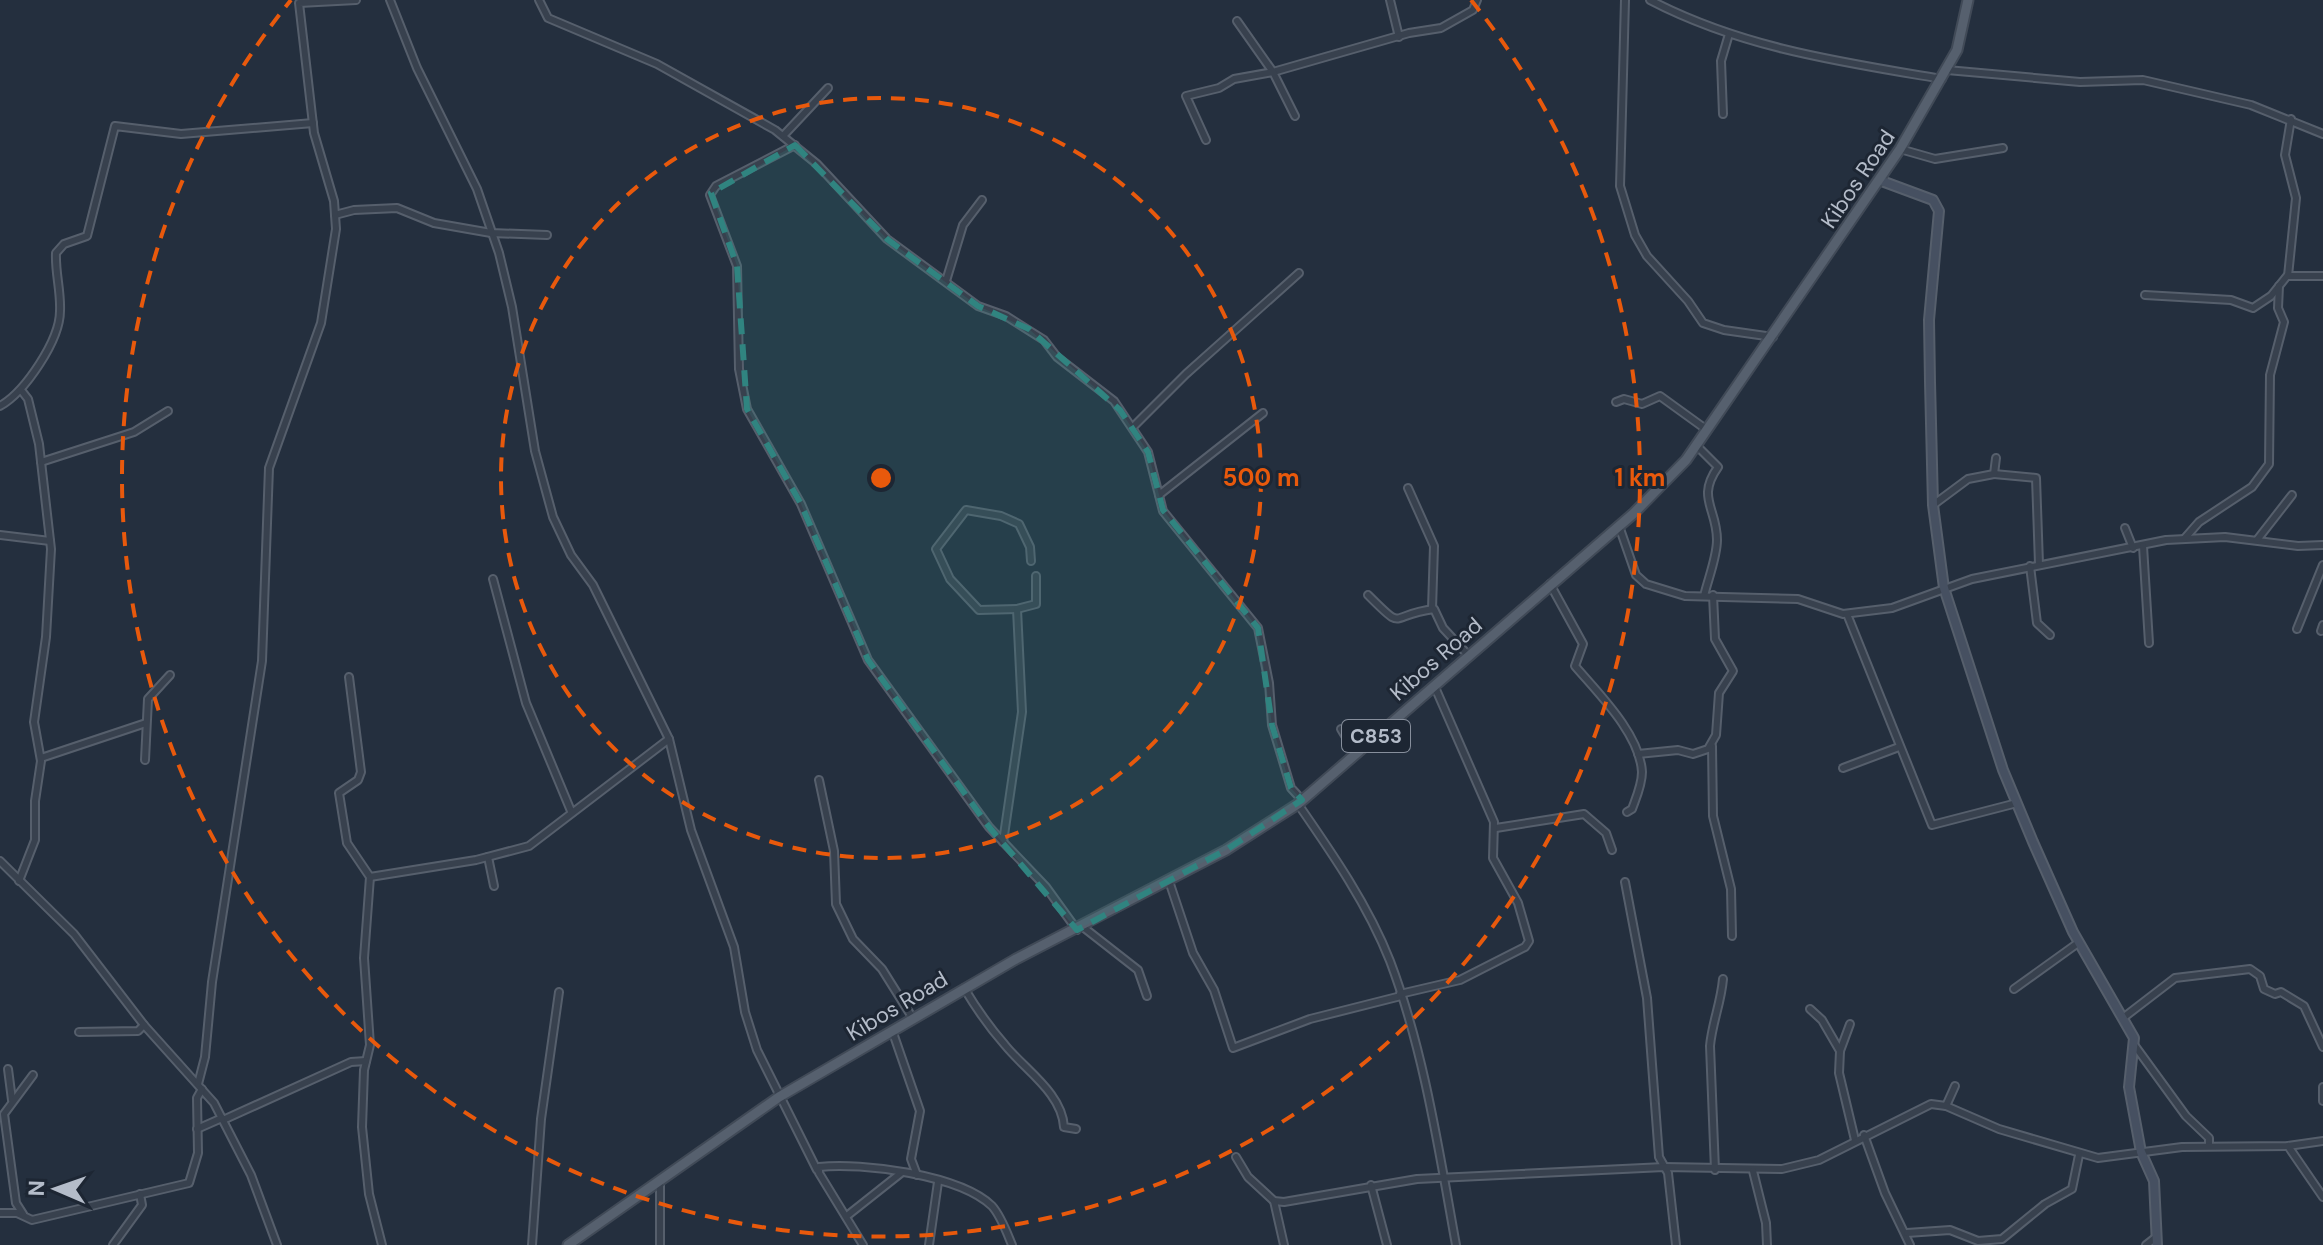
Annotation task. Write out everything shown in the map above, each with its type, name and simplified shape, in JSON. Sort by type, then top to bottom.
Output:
[{"type":"main road","name":"Kibos Road","points":[[568,1245],[779,1097],[964,988],[1169,881],[1300,802],[1655,495],[1696,445],[1773,337],[1900,149],[1944,75],[1963,33],[1968,0]]},
{"type":"street","points":[[0,1213],[41,1218],[189,1183],[197,1164],[197,1098],[262,661],[269,468],[321,323],[331,278],[335,215],[313,123],[298,1],[356,0]]},
{"type":"street","points":[[390,0],[417,68],[477,189],[491,233],[512,307],[535,451],[553,517],[571,555],[593,585],[669,739],[691,830],[734,947],[750,1031],[779,1097],[817,1170],[848,1215],[863,1245]]},
{"type":"street","points":[[539,0],[540,9],[548,18],[711,91],[783,136],[887,239],[978,306],[1006,316],[1048,343],[1057,357],[1114,401],[1148,452],[1163,511],[1258,628],[1269,683],[1272,725],[1291,788],[1373,926],[1400,995],[1444,1180],[1456,1245]]},
{"type":"street","points":[[1390,0],[1399,37]]},
{"type":"street","points":[[1206,140],[1186,96],[1219,88],[1234,79],[1273,72],[1441,28],[1473,10],[1477,0]]},
{"type":"street","points":[[1625,0],[1619,178],[1635,235],[1647,256],[1688,301],[1703,323],[1724,330],[1773,337]]},
{"type":"street","points":[[1650,0],[1729,34],[1785,52],[1944,75],[2080,82],[2143,80],[2251,105],[2323,134]]},
{"type":"street","points":[[1237,21],[1273,72],[1295,116]]},
{"type":"street","points":[[1723,114],[1721,61],[1729,34]]},
{"type":"street","points":[[783,136],[828,88]]},
{"type":"street","points":[[2145,295],[2231,300],[2253,308],[2288,276],[2296,198],[2285,155],[2291,119]]},
{"type":"street","points":[[0,406],[21,390],[59,321],[56,253],[64,244],[87,236],[115,126],[181,134],[313,123]]},
{"type":"street","points":[[795,145],[716,186],[710,195],[737,266],[739,369],[747,409],[801,504],[868,660],[900,708],[1003,842],[1080,928],[1138,970],[1147,996]]},
{"type":"street","points":[[1900,149],[1935,159],[2003,148]]},
{"type":"street","points":[[1879,180],[1933,200],[1939,211],[1929,320],[1933,505],[1944,588],[1971,678],[2017,803],[2078,943],[2123,1018],[2135,1046],[2186,1116],[2209,1138],[2209,1146]]},
{"type":"street","points":[[946,281],[963,225],[982,200]]},
{"type":"street","points":[[335,215],[354,210],[397,208],[434,223],[491,233],[547,235]]},
{"type":"street","points":[[1133,427],[1186,374],[1299,273]]},
{"type":"street","points":[[2288,276],[2323,276]]},
{"type":"street","points":[[2185,538],[2199,522],[2252,487],[2269,464],[2270,375],[2284,322],[2278,308],[2279,286]]},
{"type":"street","points":[[19,881],[35,840],[41,758],[34,722],[46,637],[50,541],[41,462],[30,407],[21,390]]},
{"type":"street","points":[[1616,402],[1624,399],[1642,404],[1660,396],[1707,430]]},
{"type":"street","points":[[41,462],[134,432],[168,411]]},
{"type":"street","points":[[1159,495],[1263,413]]},
{"type":"street","points":[[1696,445],[1718,467],[1708,481],[1706,493],[1717,540],[1704,596]]},
{"type":"street","points":[[1994,474],[1996,458]]},
{"type":"street","points":[[1933,505],[1968,479],[1994,474],[2036,478],[2039,564]]},
{"type":"street","points":[[1408,488],[1434,546],[1432,609],[1468,655]]},
{"type":"street","points":[[2257,540],[2292,495]]},
{"type":"street","points":[[1031,561],[1030,547],[1019,524],[975,510],[966,510],[936,549],[950,579],[979,610],[1017,609],[1036,604],[1036,576]]},
{"type":"street","points":[[1619,526],[1640,580],[1669,593],[1798,599],[1847,614],[1892,608],[1944,588],[2030,566],[2185,538],[2323,545]]},
{"type":"street","points":[[2125,528],[2133,548]]},
{"type":"street","points":[[0,535],[50,541]]},
{"type":"street","points":[[2143,546],[2149,643]]},
{"type":"street","points":[[2297,629],[2323,565]]},
{"type":"street","points":[[2030,566],[2037,623],[2050,635]]},
{"type":"street","points":[[493,579],[526,703],[571,811]]},
{"type":"street","points":[[1550,584],[1583,644],[1575,666],[1599,689],[1638,754],[1642,779],[1632,809],[1627,812]]},
{"type":"street","points":[[1368,595],[1385,616],[1394,619],[1432,609]]},
{"type":"street","points":[[1713,595],[1715,639],[1733,671],[1719,693],[1712,745],[1713,816],[1731,889],[1732,936]]},
{"type":"street","points":[[1003,842],[1022,712],[1017,609]]},
{"type":"street","points":[[1847,614],[1934,826],[2017,803]]},
{"type":"street","points":[[145,760],[150,693],[170,675]]},
{"type":"street","points":[[349,677],[361,772],[358,780],[339,793],[347,843],[370,877],[365,914],[370,1045],[366,1061],[362,1127],[369,1194],[382,1245]]},
{"type":"street","points":[[1169,881],[1193,953],[1214,990],[1233,1048],[1310,1019],[1460,980],[1528,943],[1518,903],[1493,858],[1496,828],[1434,685]]},
{"type":"street","points":[[41,758],[146,723]]},
{"type":"street","points":[[1341,729],[1356,754]]},
{"type":"street","points":[[370,877],[488,857],[533,844],[571,811],[669,739]]},
{"type":"street","points":[[1638,754],[1678,750],[1693,754],[1712,745]]},
{"type":"street","points":[[1843,768],[1899,747]]},
{"type":"street","points":[[819,780],[834,851],[836,904],[853,939],[882,969],[912,1017]]},
{"type":"street","points":[[1496,828],[1584,814],[1606,833],[1612,850]]},
{"type":"street","points":[[488,857],[494,886]]},
{"type":"street","points":[[0,861],[74,934],[144,1025],[200,1086],[222,1119],[251,1175],[277,1245]]},
{"type":"street","points":[[1625,882],[1647,998],[1659,1157],[1668,1173],[1676,1245]]},
{"type":"street","points":[[2014,989],[2078,943]]},
{"type":"street","points":[[2123,1018],[2175,978],[2250,969],[2260,976],[2264,989],[2276,994],[2281,992],[2301,1002],[2323,1047]]},
{"type":"street","points":[[1715,1170],[1710,1046],[1723,979]]},
{"type":"street","points":[[964,988],[1002,1043],[1049,1093],[1063,1117],[1064,1127],[1076,1129]]},
{"type":"street","points":[[532,1245],[541,1119],[559,992]]},
{"type":"street","points":[[1810,1009],[1822,1020],[1840,1051]]},
{"type":"street","points":[[1850,1024],[1840,1051],[1841,1087],[1855,1140]]},
{"type":"street","points":[[79,1032],[138,1031],[144,1025]]},
{"type":"street","points":[[891,1030],[920,1111],[911,1159],[917,1175]]},
{"type":"street","points":[[2135,1046],[2129,1087],[2141,1152],[2154,1181],[2156,1242],[2146,1245]]},
{"type":"street","points":[[197,1129],[351,1062],[366,1061]]},
{"type":"street","points":[[8,1069],[12,1100]]},
{"type":"street","points":[[26,1217],[16,1203],[4,1114],[33,1075]]},
{"type":"street","points":[[1946,1106],[1955,1086]]},
{"type":"street","points":[[2323,1087],[2323,1101]]},
{"type":"street","points":[[1274,1201],[1298,1201],[1371,1185],[1444,1180],[1664,1167],[1753,1171],[1782,1169],[1819,1160],[1922,1107],[1946,1106],[1982,1123],[2079,1155],[2098,1158],[2209,1146],[2288,1146],[2323,1141]]},
{"type":"street","points":[[1864,1135],[1889,1202],[1907,1233],[1910,1245]]},
{"type":"street","points":[[2288,1146],[2323,1197]]},
{"type":"street","points":[[1907,1233],[1950,1230],[1987,1241],[2007,1237],[2033,1213],[2072,1189],[2079,1155]]},
{"type":"street","points":[[1236,1157],[1248,1177],[1274,1201],[1284,1245]]},
{"type":"street","points":[[817,1170],[824,1166],[902,1173],[959,1188],[993,1207],[1012,1245]]},
{"type":"street","points":[[1753,1171],[1766,1223],[1767,1245]]},
{"type":"street","points":[[848,1215],[902,1173]]},
{"type":"street","points":[[929,1245],[938,1182]]},
{"type":"street","points":[[660,1183],[660,1245]]},
{"type":"street","points":[[1371,1185],[1387,1245]]},
{"type":"street","points":[[113,1245],[142,1205],[140,1194]]},
{"type":"highlighted area","points":[[795,145],[887,239],[978,306],[1029,329],[1120,410],[1148,452],[1163,510],[1258,628],[1272,725],[1291,788],[1302,800],[1226,850],[1077,930],[989,827],[868,660],[801,504],[747,409],[737,266],[711,193]]}]
